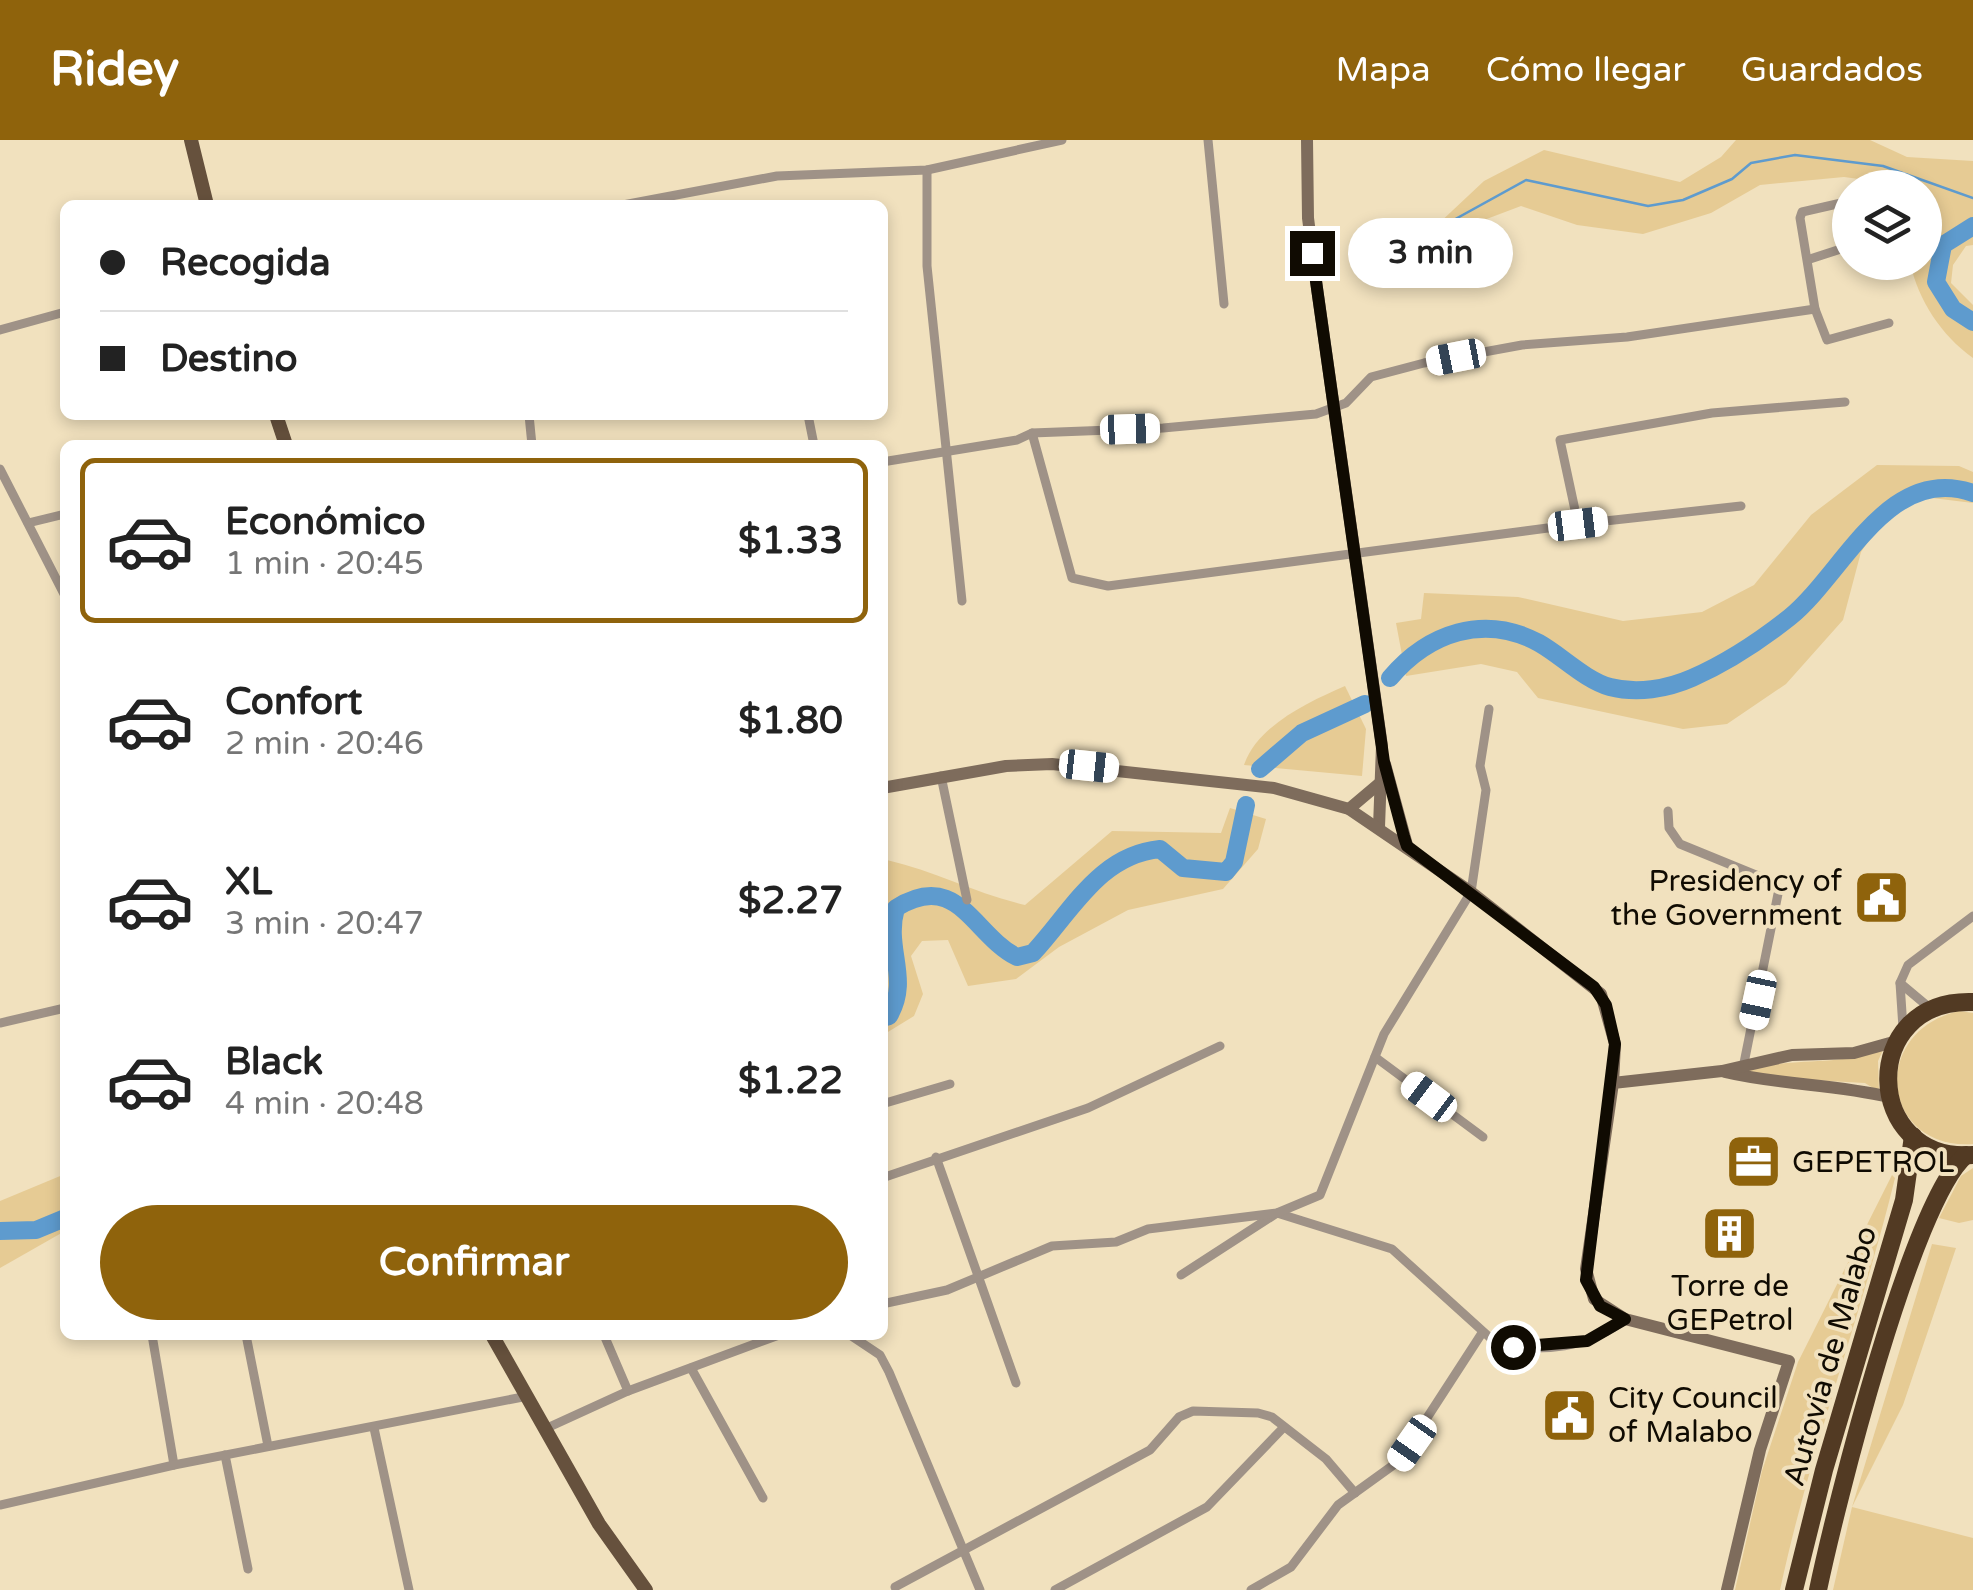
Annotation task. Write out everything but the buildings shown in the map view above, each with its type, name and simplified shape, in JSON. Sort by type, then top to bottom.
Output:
[{"type":"highway","points":[[1969,998],[1931,1009],[1900,1036],[1889,1062],[1889,1097],[1898,1118],[1913,1136],[1943,1152],[1969,1155]]},
{"type":"highway","name":"Autovía de Malabo","points":[[1794,1590],[1824,1470],[1904,1200],[1913,1136]]},
{"type":"highway","name":"Autovía de Malabo","points":[[1818,1590],[1868,1404],[1922,1230],[1946,1176],[1969,1155]]},
{"type":"main road","points":[[191,140],[206,200]]},
{"type":"main road","points":[[495,1340],[599,1524],[646,1590]]},
{"type":"main road","points":[[636,1572],[660,1590]]},
{"type":"street","points":[[650,200],[777,176],[927,170],[1062,140]]},
{"type":"street","points":[[1208,140],[1224,304]]},
{"type":"street","points":[[1307,140],[1308,218],[1354,556],[1384,762],[1407,846]]},
{"type":"street","points":[[927,170],[926,266],[962,601]]},
{"type":"street","points":[[1832,204],[1802,212],[1815,309],[1827,340],[1890,323]]},
{"type":"street","points":[[1810,259],[1832,252]]},
{"type":"street","points":[[888,461],[1017,440],[1032,432],[1213,424],[1334,409],[1346,403],[1372,377],[1424,364],[1522,344],[1627,337],[1815,309]]},
{"type":"street","points":[[0,330],[60,313]]},
{"type":"street","points":[[1578,524],[1560,440],[1712,413],[1844,402]]},
{"type":"street","points":[[1032,432],[1069,571],[1078,583],[1108,586],[1741,506]]},
{"type":"street","points":[[0,470],[60,586]]},
{"type":"street","points":[[28,523],[60,515]]},
{"type":"street","points":[[1181,1275],[1277,1214],[1313,1200],[1327,1185],[1384,1034],[1471,892],[1486,790],[1480,766],[1489,709]]},
{"type":"street","points":[[1384,762],[1385,831]]},
{"type":"street","points":[[888,787],[1028,764],[1089,766],[1274,788],[1349,810],[1385,831],[1471,892],[1601,994],[1615,1044],[1614,1083],[1586,1280],[1600,1306],[1625,1319],[1788,1361],[1760,1450],[1727,1590]]},
{"type":"street","points":[[941,776],[967,900]]},
{"type":"street","points":[[1349,810],[1382,781]]},
{"type":"street","points":[[1385,831],[1395,802]]},
{"type":"street","points":[[1668,810],[1669,828],[1680,844],[1773,882],[1779,889],[1744,1064]]},
{"type":"street","points":[[1614,1083],[1722,1071],[1792,1054],[1854,1053],[1900,1036],[1900,983],[1916,956],[1973,916]]},
{"type":"street","points":[[1900,983],[1931,1009]]},
{"type":"street","points":[[0,1023],[60,1009]]},
{"type":"street","points":[[888,1176],[1088,1108],[1220,1046]]},
{"type":"street","points":[[1375,1057],[1483,1138]]},
{"type":"street","points":[[1722,1071],[1770,1081],[1854,1088],[1889,1097]]},
{"type":"street","points":[[888,1102],[950,1084]]},
{"type":"street","points":[[936,1157],[1016,1383]]},
{"type":"street","points":[[888,1302],[977,1280],[1063,1243],[1116,1242],[1148,1228],[1277,1214],[1402,1255],[1482,1333],[1513,1347],[1570,1345],[1600,1336],[1625,1319]]},
{"type":"street","points":[[1251,1590],[1291,1566],[1323,1520],[1399,1461],[1482,1333]]},
{"type":"street","points":[[153,1340],[174,1465]]},
{"type":"street","points":[[247,1340],[268,1446]]},
{"type":"street","points":[[606,1340],[628,1390]]},
{"type":"street","points":[[547,1428],[628,1390],[766,1340]]},
{"type":"street","points":[[857,1340],[880,1356],[889,1372],[980,1590]]},
{"type":"street","points":[[691,1368],[763,1498]]},
{"type":"street","points":[[0,1505],[174,1465],[528,1396]]},
{"type":"street","points":[[894,1587],[964,1553],[1150,1450],[1179,1417],[1193,1411],[1258,1413],[1284,1426],[1326,1459],[1355,1493]]},
{"type":"street","points":[[1055,1590],[1207,1507],[1284,1426]]},
{"type":"street","points":[[374,1428],[409,1590]]},
{"type":"street","points":[[225,1455],[248,1569]]},
{"type":"shaded area","points":[[1736,140],[1870,140],[1907,157],[1973,161],[1973,245],[1966,246],[1953,265],[1951,283],[1973,305],[1973,358],[1933,316],[1915,280],[1942,280],[1942,170],[1832,170],[1832,178],[1760,185],[1711,213],[1643,234],[1577,225],[1521,206],[1476,223],[1436,226],[1484,181],[1544,150],[1680,182],[1721,157]]},
{"type":"shaded area","points":[[1877,465],[1959,466],[1973,472],[1973,503],[1916,496],[1886,515],[1861,552],[1843,620],[1786,684],[1727,724],[1683,729],[1538,698],[1517,672],[1481,664],[1406,676],[1396,623],[1421,619],[1424,593],[1518,597],[1623,621],[1702,612],[1754,585],[1811,515]]},
{"type":"shaded area","points":[[1345,686],[1366,729],[1362,776],[1244,765],[1260,738],[1272,727]]},
{"type":"shaded area","points":[[1230,808],[1266,819],[1258,849],[1223,889],[1128,910],[1059,947],[1016,979],[968,986],[948,940],[922,941],[911,956],[923,994],[914,1016],[888,1032],[888,860],[1025,905],[1112,831],[1221,833]]},
{"type":"shaded area","points":[[1959,1011],[1973,1013],[1973,1144],[1942,1141],[1919,1129],[1904,1110],[1897,1088],[1899,1064],[1910,1041],[1930,1023]]},
{"type":"shaded area","points":[[1883,1050],[1878,1061],[1879,1092],[1865,1083],[1756,1077],[1741,1072],[1776,1064],[1848,1058]]},
{"type":"shaded area","points":[[1973,1168],[1973,1220],[1959,1223],[1939,1218],[1961,1176]]},
{"type":"shaded area","points":[[1892,1175],[1895,1178],[1882,1230],[1806,1486],[1780,1590],[1735,1590],[1762,1471],[1798,1362]]},
{"type":"shaded area","points":[[60,1176],[60,1234],[0,1268],[0,1201]]},
{"type":"shaded area","points":[[1932,1244],[1956,1248],[1903,1405],[1852,1507]]},
{"type":"shaded area","points":[[1852,1507],[1973,1538],[1973,1590],[1833,1590]]},
{"type":"waterway","points":[[1393,260],[1421,238],[1526,180],[1648,206],[1683,200],[1732,179],[1751,163],[1795,155],[1883,166],[1973,198]]},
{"type":"waterway","points":[[1973,226],[1943,245],[1936,282],[1953,309],[1973,322]]},
{"type":"waterway","points":[[1390,678],[1405,662],[1439,639],[1458,632],[1498,629],[1539,643],[1610,687],[1641,690],[1672,685],[1730,658],[1790,617],[1892,507],[1916,494],[1943,488],[1973,493]]},
{"type":"waterway","points":[[1260,769],[1302,733],[1365,704]]},
{"type":"waterway","points":[[888,1016],[898,989],[893,937],[896,908],[917,898],[935,896],[963,910],[1017,957],[1033,953],[1088,887],[1103,873],[1139,853],[1160,849],[1183,868],[1226,872],[1234,862],[1246,805]]},
{"type":"waterway","points":[[0,1231],[36,1230],[60,1220]]},
{"type":"place","name":"Presidency of the Government","points":[[1881,898]]},
{"type":"place","name":"GEPETROL","points":[[1753,1162]]},
{"type":"place","name":"Torre de GEPetrol","points":[[1730,1233]]},
{"type":"place","name":"City Council of Malabo","points":[[1569,1415]]},
{"type":"route","points":[[1312,253],[1384,762],[1407,846],[1594,987],[1606,1005],[1615,1044],[1614,1083],[1586,1280],[1600,1306],[1625,1319],[1611,1331],[1587,1341],[1513,1347]]}]
